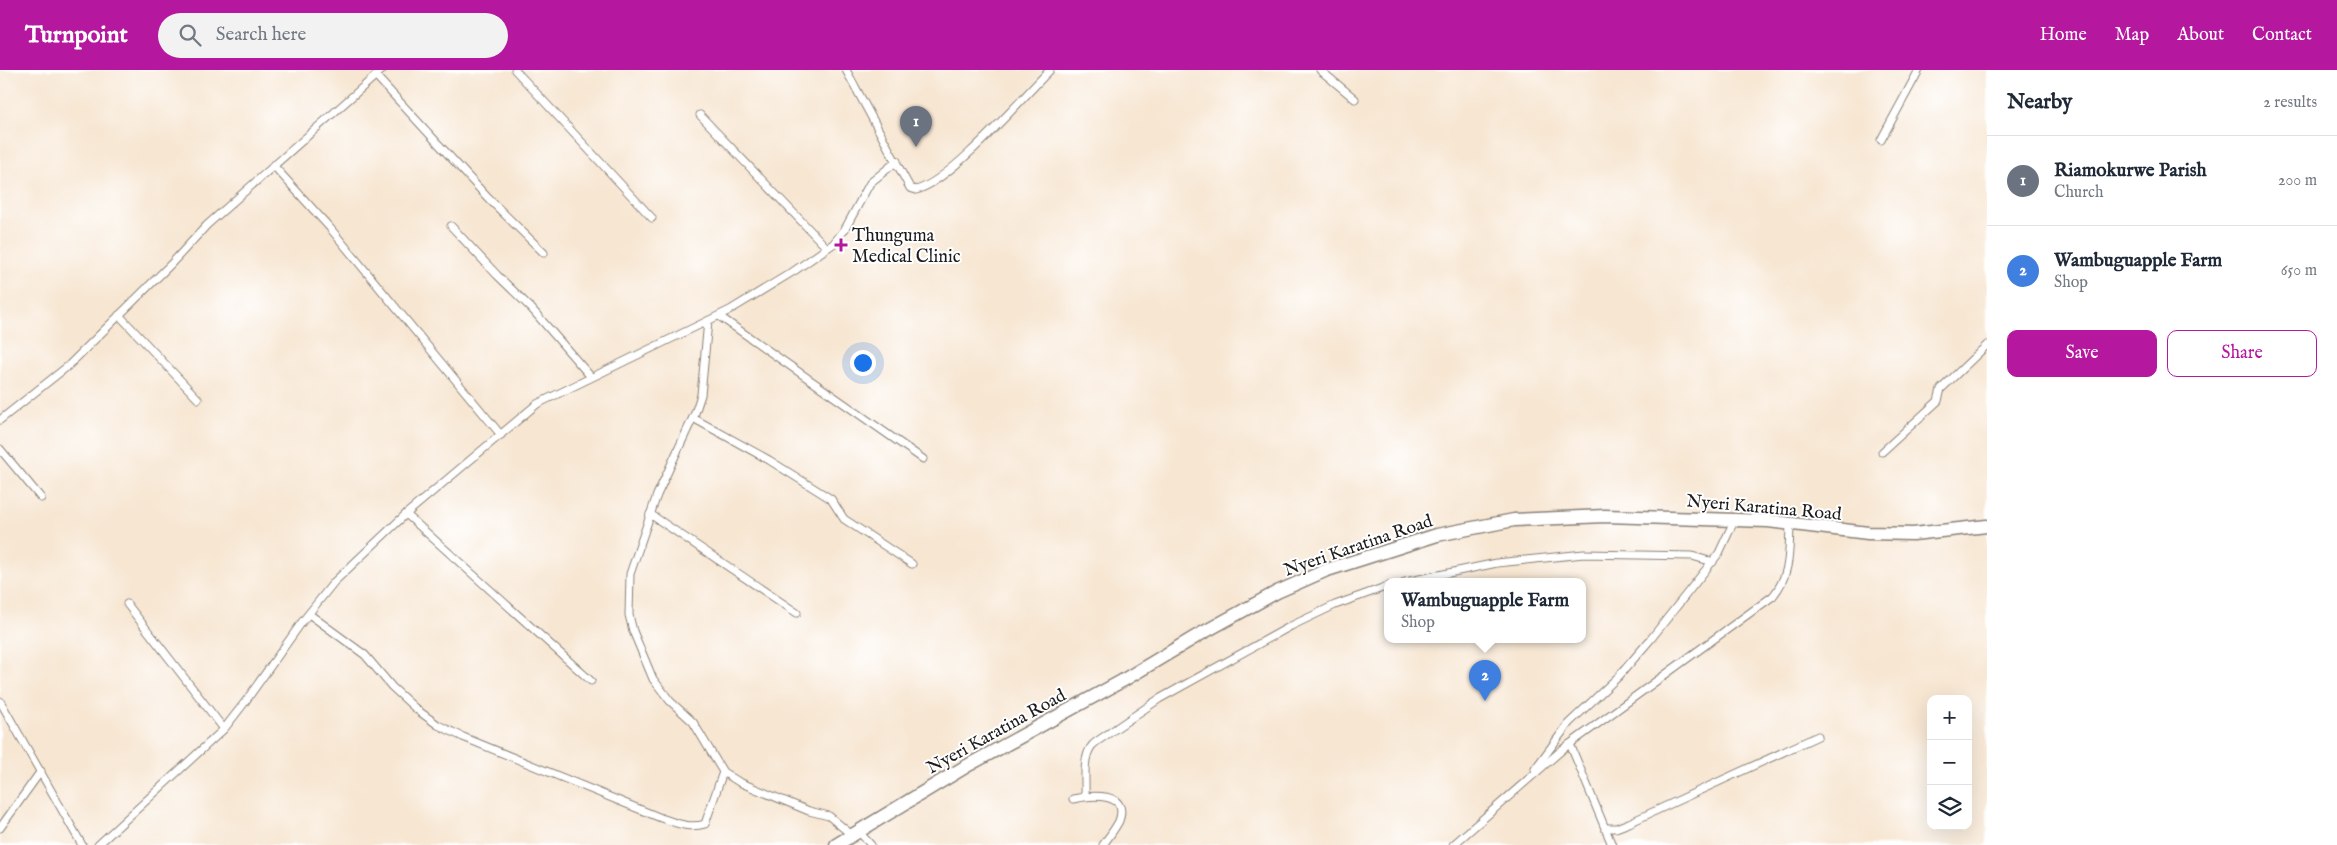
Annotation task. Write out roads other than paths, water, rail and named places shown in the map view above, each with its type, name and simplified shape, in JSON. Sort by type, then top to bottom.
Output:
[{"type":"highway","name":"Nyeri Karatina Road","points":[[836,845],[966,766],[1122,681],[1197,636],[1277,592],[1327,570],[1436,535],[1514,520],[1605,516],[1735,519],[1868,533],[1913,534],[1987,526]]},
{"type":"street","points":[[0,420],[68,366],[207,225],[382,70]]},
{"type":"street","points":[[515,70],[652,218]]},
{"type":"street","points":[[846,70],[910,188],[916,190],[934,182],[960,161],[1045,72]]},
{"type":"street","points":[[1320,70],[1355,100]]},
{"type":"street","points":[[1881,140],[1919,70]]},
{"type":"street","points":[[376,76],[488,198],[544,253]]},
{"type":"street","points":[[700,115],[827,248]]},
{"type":"street","points":[[98,845],[224,729],[334,582],[406,514],[537,404],[718,316],[794,271],[827,248],[840,237],[870,183],[897,161]]},
{"type":"street","points":[[273,165],[330,228],[501,435]]},
{"type":"street","points":[[451,226],[531,308],[591,377]]},
{"type":"street","points":[[119,315],[198,399]]},
{"type":"street","points":[[718,316],[923,459]]},
{"type":"street","points":[[708,321],[701,395],[693,418],[667,472],[650,514],[630,574],[629,615],[633,631],[653,679],[670,701],[693,722],[723,772],[739,782],[809,811],[829,816],[871,845]]},
{"type":"street","points":[[1882,452],[1938,401],[1941,389],[1960,368],[1987,345]]},
{"type":"street","points":[[693,418],[769,460],[831,499],[844,519],[912,564]]},
{"type":"street","points":[[0,449],[41,498]]},
{"type":"street","points":[[406,514],[591,681]]},
{"type":"street","points":[[650,514],[797,613]]},
{"type":"street","points":[[1527,779],[1569,723],[1625,669],[1720,553],[1735,519]]},
{"type":"street","points":[[1453,845],[1527,779],[1570,744],[1774,596],[1782,585],[1789,567],[1790,524]]},
{"type":"street","points":[[1423,578],[1497,562],[1584,554],[1692,556],[1712,562]]},
{"type":"street","points":[[1085,796],[1086,753],[1090,746],[1159,699],[1291,626],[1335,605],[1384,587]]},
{"type":"street","points":[[127,604],[224,729]]},
{"type":"street","points":[[309,614],[364,655],[392,687],[416,709],[438,725],[661,818],[685,826],[696,827],[705,824],[723,772]]},
{"type":"street","points":[[0,700],[82,845]]},
{"type":"street","points":[[1605,828],[1616,828],[1629,823],[1818,736]]},
{"type":"street","points":[[1570,744],[1612,845]]},
{"type":"street","points":[[0,828],[41,771]]},
{"type":"street","points":[[1074,799],[1085,796],[1112,798],[1116,802],[1120,811],[1119,821],[1103,845]]},
{"type":"place","name":"Riamokurwe Parish","points":[[916,147]]},
{"type":"place","name":"Thunguma Medical Clinic","points":[[841,245]]},
{"type":"place","name":"Wambuguapple Farm","points":[[1485,701]]}]
